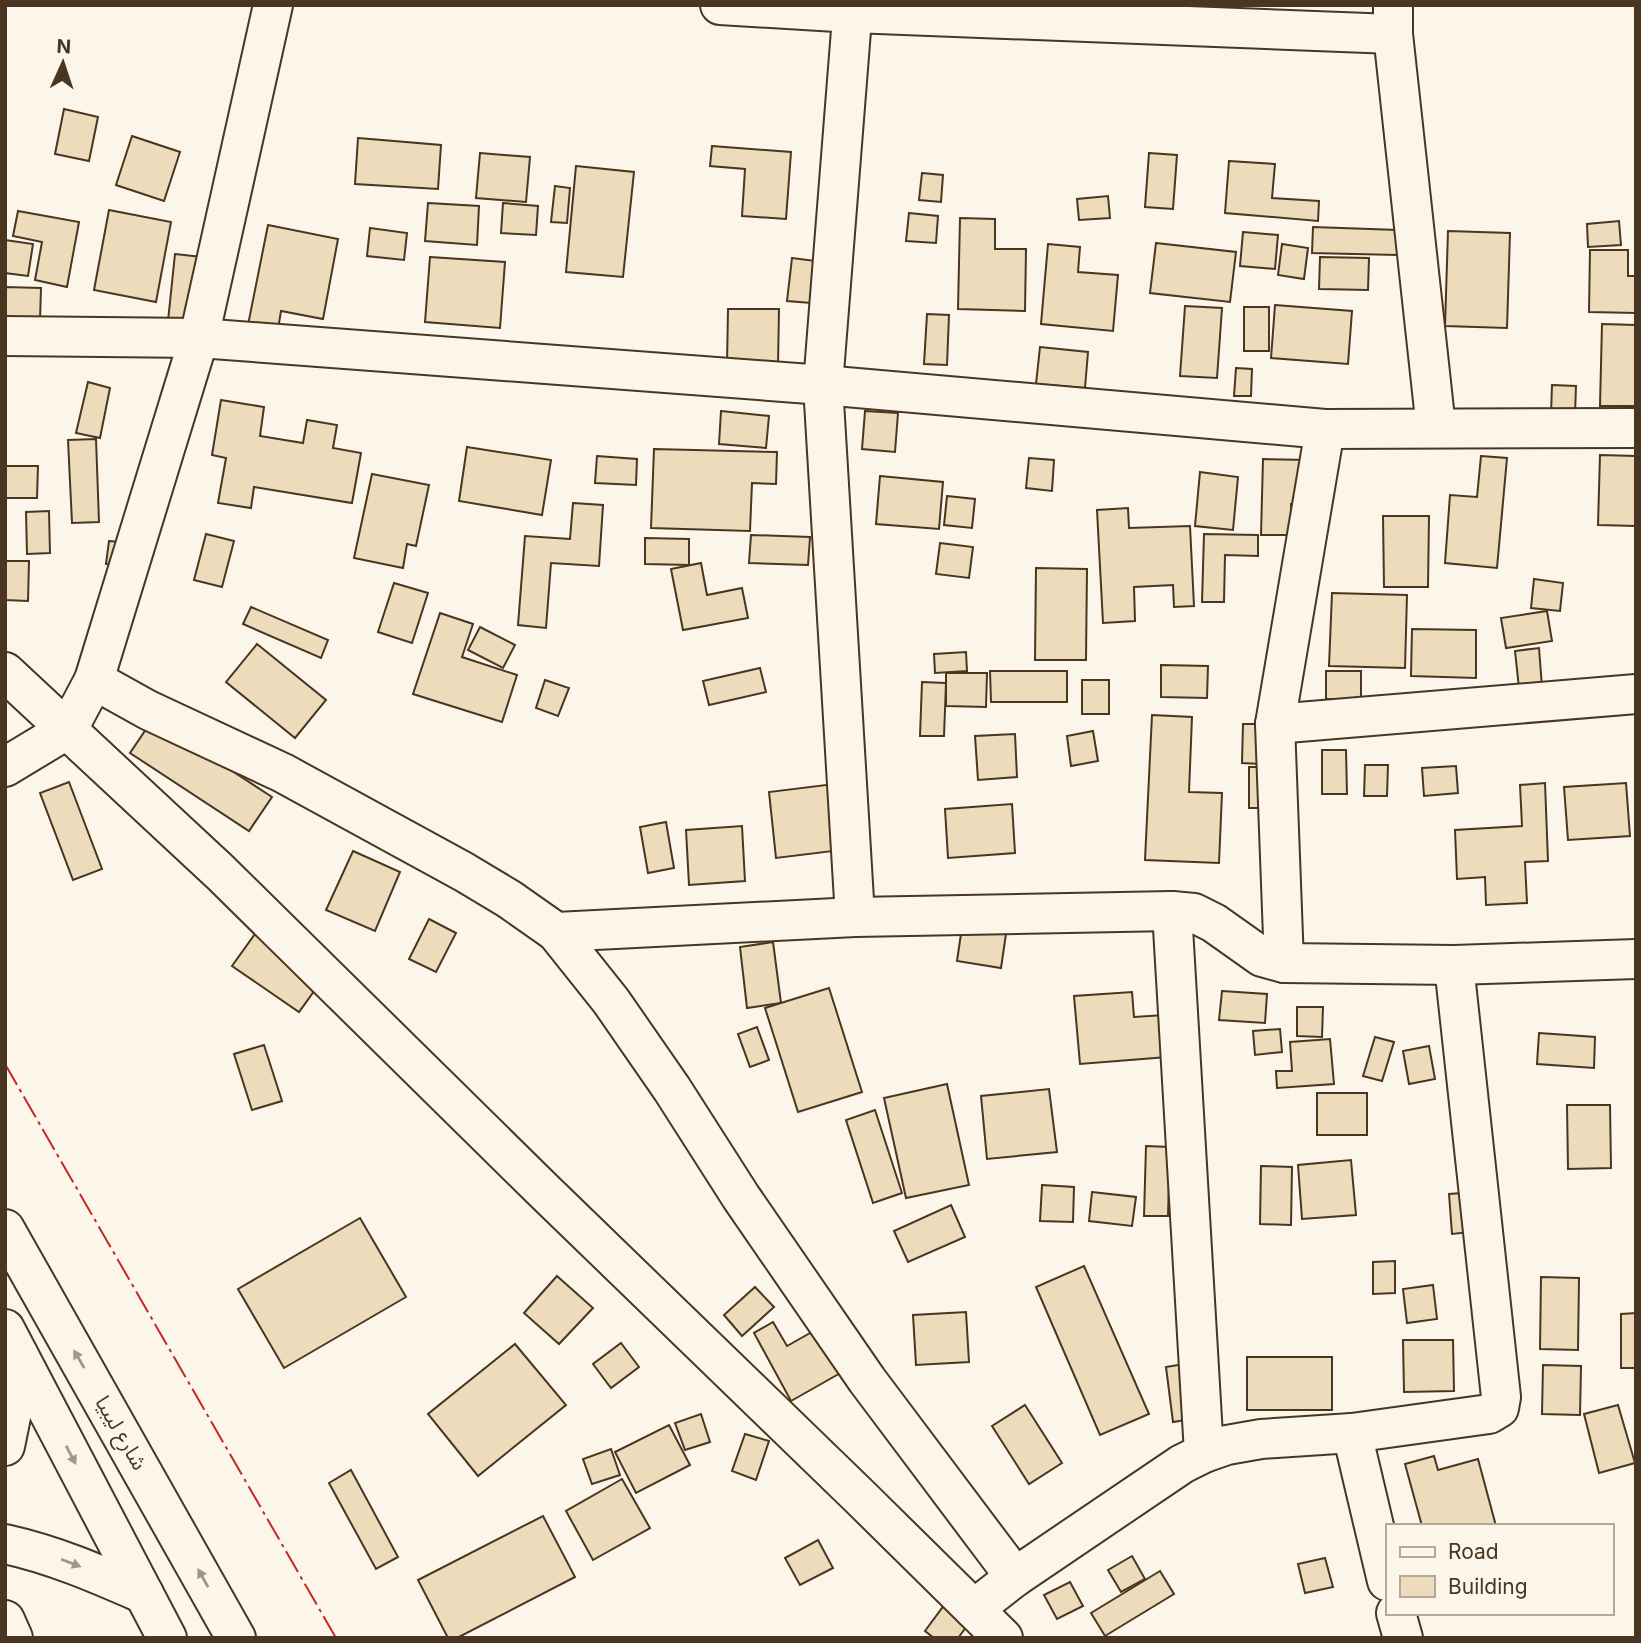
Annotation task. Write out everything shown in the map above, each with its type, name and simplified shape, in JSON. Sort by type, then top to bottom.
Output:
[{"type":"street","points":[[5,767],[68,729],[94,680],[199,338],[273,5]]},
{"type":"street","points":[[720,5],[1393,20],[1436,428]]},
{"type":"street","points":[[853,9],[822,385],[855,918]]},
{"type":"street","points":[[5,336],[199,338],[822,385],[1325,429],[1636,428]]},
{"type":"street","points":[[1284,963],[1276,724],[1325,429]]},
{"type":"street","points":[[5,672],[220,872],[542,1190],[1003,1638]]},
{"type":"street","points":[[94,680],[307,786],[464,872],[556,932],[611,1001],[867,1380],[1015,1577]]},
{"type":"street","points":[[1276,724],[1636,694]]},
{"type":"street","points":[[556,932],[855,918],[1172,911],[1194,913],[1214,923],[1262,957],[1284,963],[1454,965],[1636,959]]},
{"type":"street","points":[[1172,911],[1204,1453]]},
{"type":"street","points":[[974,1609],[1015,1577],[1182,1464],[1204,1453],[1261,1439],[1352,1433],[1489,1415],[1499,1408],[1501,1397],[1454,965]]},
{"type":"street","name":"شارع ليبيا","points":[[5,1229],[236,1638]]},
{"type":"street","points":[[5,1446],[14,1402],[12,1343]]},
{"type":"street","points":[[12,1343],[167,1638]]},
{"type":"street","points":[[1352,1433],[1386,1577]]},
{"type":"street","points":[[5,1544],[66,1560],[144,1594]]},
{"type":"street","points":[[1397,1615],[1403,1638]]},
{"type":"street","points":[[5,1620],[13,1638]]},
{"type":"building","points":[[64,109],[98,117],[89,161],[55,154]]},
{"type":"building","points":[[132,136],[180,152],[164,201],[116,185]]},
{"type":"building","points":[[358,138],[441,145],[438,189],[355,184]]},
{"type":"building","points":[[712,146],[791,152],[786,219],[742,216],[745,169],[710,166]]},
{"type":"building","points":[[480,153],[530,157],[526,202],[476,198]]},
{"type":"building","points":[[1149,153],[1177,155],[1173,209],[1145,207]]},
{"type":"building","points":[[1229,161],[1275,164],[1272,198],[1319,201],[1318,221],[1225,213]]},
{"type":"building","points":[[576,166],[634,172],[623,277],[566,272]]},
{"type":"building","points":[[922,173],[943,175],[941,202],[919,200]]},
{"type":"building","points":[[555,186],[570,188],[567,223],[551,222]]},
{"type":"building","points":[[1108,196],[1110,218],[1079,220],[1077,199]]},
{"type":"building","points":[[428,203],[479,206],[477,245],[425,241]]},
{"type":"building","points":[[503,203],[538,206],[536,235],[501,233]]},
{"type":"building","points":[[109,210],[171,222],[156,302],[94,290]]},
{"type":"building","points":[[18,211],[79,222],[67,287],[35,280],[42,242],[13,236]]},
{"type":"building","points":[[909,213],[938,216],[936,243],[906,241]]},
{"type":"building","points":[[960,218],[995,219],[995,249],[1026,249],[1025,311],[958,309]]},
{"type":"building","points":[[1619,221],[1621,245],[1588,247],[1587,224]]},
{"type":"building","points":[[268,225],[338,239],[323,319],[281,311],[277,335],[247,330]]},
{"type":"building","points":[[1313,227],[1398,230],[1397,255],[1312,253]]},
{"type":"building","points":[[370,228],[407,233],[404,260],[367,256]]},
{"type":"building","points":[[1448,231],[1510,233],[1507,328],[1445,326]]},
{"type":"building","points":[[1243,232],[1278,235],[1275,269],[1240,266]]},
{"type":"building","points":[[5,240],[33,244],[28,276],[5,273]]},
{"type":"building","points":[[1156,243],[1236,252],[1230,302],[1150,293]]},
{"type":"building","points":[[1048,244],[1080,247],[1078,272],[1118,275],[1113,331],[1041,324]]},
{"type":"building","points":[[1282,244],[1308,248],[1304,279],[1278,275]]},
{"type":"building","points":[[1590,250],[1628,250],[1628,276],[1636,276],[1636,313],[1589,312]]},
{"type":"building","points":[[175,254],[211,258],[204,325],[168,321]]},
{"type":"building","points":[[430,257],[505,262],[500,328],[425,322]]},
{"type":"building","points":[[1320,257],[1369,258],[1368,290],[1319,289]]},
{"type":"building","points":[[792,258],[816,261],[811,303],[787,301]]},
{"type":"building","points":[[5,287],[41,288],[40,320],[5,318]]},
{"type":"building","points":[[1275,305],[1352,311],[1348,364],[1271,358]]},
{"type":"building","points":[[1185,306],[1222,308],[1217,378],[1180,376]]},
{"type":"building","points":[[1244,307],[1269,307],[1269,351],[1244,351]]},
{"type":"building","points":[[728,309],[779,309],[778,365],[727,364]]},
{"type":"building","points":[[927,314],[949,315],[947,365],[924,364]]},
{"type":"building","points":[[1602,324],[1636,325],[1636,406],[1600,406]]},
{"type":"building","points":[[1040,347],[1088,352],[1085,388],[1036,384]]},
{"type":"building","points":[[1236,368],[1252,369],[1251,396],[1234,396]]},
{"type":"building","points":[[88,382],[110,388],[100,438],[76,433]]},
{"type":"building","points":[[1552,385],[1576,386],[1575,415],[1551,414]]},
{"type":"building","points":[[221,400],[264,407],[260,436],[303,443],[307,420],[337,425],[333,448],[361,453],[352,503],[254,487],[251,508],[218,503],[226,458],[212,455]]},
{"type":"building","points":[[721,411],[769,416],[766,448],[719,444]]},
{"type":"building","points":[[865,411],[898,413],[895,452],[862,449]]},
{"type":"building","points":[[96,439],[99,522],[72,523],[68,440]]},
{"type":"building","points":[[467,447],[551,460],[542,515],[459,501]]},
{"type":"building","points":[[654,449],[777,452],[776,484],[752,483],[750,531],[651,528]]},
{"type":"building","points":[[1600,455],[1636,456],[1636,526],[1598,525]]},
{"type":"building","points":[[597,456],[637,459],[636,485],[595,483]]},
{"type":"building","points":[[1481,456],[1507,458],[1497,568],[1445,563],[1450,495],[1477,497]]},
{"type":"building","points":[[1029,458],[1054,460],[1052,491],[1026,488]]},
{"type":"building","points":[[1263,459],[1308,460],[1307,504],[1291,504],[1291,535],[1261,535]]},
{"type":"building","points":[[5,466],[38,466],[37,498],[6,498]]},
{"type":"building","points":[[1200,472],[1238,477],[1233,530],[1195,526]]},
{"type":"building","points":[[372,474],[429,485],[416,546],[407,544],[403,568],[354,558]]},
{"type":"building","points":[[880,476],[943,482],[939,529],[876,524]]},
{"type":"building","points":[[947,496],[975,499],[972,528],[944,525]]},
{"type":"building","points":[[573,503],[603,505],[599,566],[551,563],[546,628],[518,625],[525,536],[570,539]]},
{"type":"building","points":[[1128,508],[1129,528],[1190,526],[1194,606],[1174,607],[1173,585],[1134,587],[1135,621],[1103,623],[1097,510]]},
{"type":"building","points":[[49,511],[50,553],[27,554],[26,512]]},
{"type":"building","points":[[1383,516],[1429,516],[1428,587],[1384,587]]},
{"type":"building","points":[[206,534],[234,541],[222,587],[194,580]]},
{"type":"building","points":[[1204,534],[1258,535],[1258,556],[1225,555],[1224,602],[1202,602]]},
{"type":"building","points":[[751,535],[810,537],[808,565],[749,563]]},
{"type":"building","points":[[645,538],[689,539],[689,565],[645,564]]},
{"type":"building","points":[[109,541],[132,543],[130,567],[106,564]]},
{"type":"building","points":[[940,543],[973,547],[969,578],[936,574]]},
{"type":"building","points":[[5,561],[29,561],[28,601],[5,600]]},
{"type":"building","points":[[701,563],[707,595],[742,588],[748,618],[683,630],[671,569]]},
{"type":"building","points":[[1036,568],[1087,569],[1086,660],[1035,660]]},
{"type":"building","points":[[1534,579],[1563,583],[1560,611],[1531,608]]},
{"type":"building","points":[[394,583],[428,593],[412,643],[378,632]]},
{"type":"building","points":[[1332,593],[1407,595],[1405,668],[1329,666]]},
{"type":"building","points":[[251,607],[328,640],[321,658],[243,624]]},
{"type":"building","points":[[1547,611],[1552,641],[1506,648],[1501,618]]},
{"type":"building","points":[[440,613],[473,624],[462,657],[517,675],[502,722],[413,694]]},
{"type":"building","points":[[480,627],[515,645],[503,668],[468,650]]},
{"type":"building","points":[[1412,629],[1476,630],[1476,678],[1411,676]]},
{"type":"building","points":[[257,644],[326,700],[295,738],[226,682]]},
{"type":"building","points":[[1539,648],[1542,687],[1519,688],[1515,651]]},
{"type":"building","points":[[966,652],[967,671],[935,673],[934,654]]},
{"type":"building","points":[[1161,665],[1208,666],[1207,698],[1161,697]]},
{"type":"building","points":[[760,668],[766,692],[709,705],[703,681]]},
{"type":"building","points":[[990,671],[1067,671],[1067,702],[991,702]]},
{"type":"building","points":[[1326,671],[1361,671],[1361,699],[1326,699]]},
{"type":"building","points":[[946,673],[987,673],[986,707],[946,706]]},
{"type":"building","points":[[545,680],[569,688],[558,716],[536,708]]},
{"type":"building","points":[[1082,680],[1109,680],[1109,714],[1082,714]]},
{"type":"building","points":[[922,682],[946,683],[944,736],[920,736]]},
{"type":"building","points":[[1152,715],[1192,717],[1189,792],[1222,793],[1219,863],[1145,860]]},
{"type":"building","points":[[153,719],[272,797],[249,831],[130,753]]},
{"type":"building","points":[[1243,724],[1260,724],[1260,764],[1242,763]]},
{"type":"building","points":[[1093,731],[1098,761],[1071,766],[1067,736]]},
{"type":"building","points":[[1015,734],[1017,777],[978,780],[975,736]]},
{"type":"building","points":[[1322,750],[1346,750],[1347,794],[1322,794]]},
{"type":"building","points":[[1365,765],[1388,765],[1387,796],[1364,796]]},
{"type":"building","points":[[1456,766],[1458,793],[1424,796],[1422,768]]},
{"type":"building","points":[[1249,767],[1271,767],[1271,808],[1249,808]]},
{"type":"building","points":[[69,782],[102,869],[73,880],[40,793]]},
{"type":"building","points":[[850,782],[858,848],[776,858],[769,792]]},
{"type":"building","points":[[1545,783],[1548,861],[1525,862],[1527,903],[1486,905],[1485,877],[1457,879],[1455,830],[1522,826],[1520,785]]},
{"type":"building","points":[[1626,783],[1630,836],[1568,840],[1564,787]]},
{"type":"building","points":[[1012,804],[1015,853],[948,858],[945,809]]},
{"type":"building","points":[[666,822],[674,868],[648,873],[640,827]]},
{"type":"building","points":[[742,826],[745,881],[689,885],[686,830]]},
{"type":"building","points":[[353,851],[400,872],[375,931],[326,910]]},
{"type":"building","points":[[429,919],[456,933],[436,972],[409,959]]},
{"type":"building","points":[[962,927],[1006,934],[1001,968],[957,961]]},
{"type":"building","points":[[255,934],[322,980],[299,1012],[232,966]]},
{"type":"building","points":[[773,942],[781,1003],[747,1008],[740,947]]},
{"type":"building","points":[[829,988],[862,1092],[798,1112],[765,1008]]},
{"type":"building","points":[[1222,991],[1267,994],[1265,1023],[1219,1020]]},
{"type":"building","points":[[1132,992],[1134,1017],[1164,1015],[1167,1057],[1080,1064],[1074,996]]},
{"type":"building","points":[[1297,1007],[1323,1007],[1322,1037],[1297,1036]]},
{"type":"building","points":[[757,1027],[769,1060],[750,1067],[738,1034]]},
{"type":"building","points":[[1280,1029],[1282,1052],[1255,1055],[1253,1031]]},
{"type":"building","points":[[1539,1033],[1595,1037],[1594,1068],[1537,1064]]},
{"type":"building","points":[[1375,1037],[1394,1042],[1382,1081],[1363,1076]]},
{"type":"building","points":[[1330,1039],[1334,1084],[1277,1088],[1276,1071],[1292,1071],[1290,1042]]},
{"type":"building","points":[[264,1045],[282,1101],[252,1110],[234,1054]]},
{"type":"building","points":[[1429,1046],[1435,1079],[1409,1084],[1403,1051]]},
{"type":"building","points":[[947,1084],[969,1185],[906,1198],[884,1098]]},
{"type":"building","points":[[1049,1089],[1057,1152],[987,1159],[981,1096]]},
{"type":"building","points":[[1317,1093],[1367,1093],[1367,1135],[1317,1135]]},
{"type":"building","points":[[1567,1105],[1610,1105],[1611,1168],[1568,1169]]},
{"type":"building","points":[[875,1110],[902,1193],[873,1203],[846,1120]]},
{"type":"building","points":[[1146,1146],[1170,1147],[1168,1216],[1144,1216]]},
{"type":"building","points":[[1351,1160],[1356,1215],[1302,1219],[1298,1165]]},
{"type":"building","points":[[1261,1166],[1292,1167],[1291,1225],[1260,1224]]},
{"type":"building","points":[[1042,1185],[1074,1187],[1073,1222],[1040,1221]]},
{"type":"building","points":[[1092,1192],[1136,1197],[1132,1226],[1089,1221]]},
{"type":"building","points":[[1476,1192],[1479,1231],[1452,1234],[1449,1194]]},
{"type":"building","points":[[951,1205],[965,1237],[908,1262],[894,1231]]},
{"type":"building","points":[[360,1218],[406,1297],[284,1368],[238,1289]]},
{"type":"building","points":[[1395,1261],[1395,1293],[1373,1294],[1373,1262]]},
{"type":"building","points":[[1084,1266],[1149,1414],[1100,1435],[1036,1287]]},
{"type":"building","points":[[557,1276],[593,1308],[559,1344],[524,1313]]},
{"type":"building","points":[[1541,1277],[1579,1278],[1578,1350],[1540,1349]]},
{"type":"building","points":[[1433,1285],[1437,1319],[1407,1323],[1403,1289]]},
{"type":"building","points":[[755,1287],[774,1307],[742,1336],[724,1315]]},
{"type":"building","points":[[966,1312],[969,1362],[916,1365],[913,1315]]},
{"type":"building","points":[[1636,1313],[1636,1368],[1621,1368],[1621,1314]]},
{"type":"building","points":[[773,1322],[787,1346],[819,1328],[844,1371],[791,1401],[754,1333]]},
{"type":"building","points":[[1403,1340],[1453,1340],[1454,1391],[1404,1392]]},
{"type":"building","points":[[621,1343],[639,1367],[611,1388],[593,1364]]},
{"type":"building","points":[[515,1344],[566,1405],[478,1476],[428,1414]]},
{"type":"building","points":[[1247,1357],[1332,1357],[1332,1410],[1247,1410]]},
{"type":"building","points":[[1196,1362],[1204,1417],[1173,1422],[1166,1367]]},
{"type":"building","points":[[1543,1365],[1581,1366],[1580,1415],[1542,1414]]},
{"type":"building","points":[[1025,1405],[1062,1463],[1029,1484],[992,1426]]},
{"type":"building","points":[[1618,1405],[1635,1463],[1599,1473],[1584,1414]]},
{"type":"building","points":[[701,1414],[710,1442],[685,1450],[675,1423]]},
{"type":"building","points":[[669,1425],[690,1465],[636,1493],[615,1452]]},
{"type":"building","points":[[745,1434],[769,1441],[756,1480],[732,1471]]},
{"type":"building","points":[[611,1449],[620,1475],[592,1484],[583,1459]]},
{"type":"building","points":[[1434,1456],[1438,1470],[1478,1459],[1495,1524],[1421,1524],[1405,1464]]},
{"type":"building","points":[[351,1470],[398,1557],[376,1569],[329,1483]]},
{"type":"building","points":[[622,1479],[650,1528],[593,1560],[566,1511]]},
{"type":"building","points":[[543,1516],[575,1577],[457,1638],[448,1638],[418,1580]]},
{"type":"building","points":[[818,1540],[833,1568],[800,1585],[785,1558]]},
{"type":"building","points":[[1132,1556],[1145,1579],[1121,1592],[1108,1570]]},
{"type":"building","points":[[1325,1558],[1333,1587],[1305,1593],[1298,1564]]},
{"type":"building","points":[[1160,1571],[1174,1594],[1105,1636],[1091,1613]]},
{"type":"building","points":[[1070,1582],[1083,1606],[1057,1619],[1044,1595]]},
{"type":"building","points":[[945,1604],[970,1622],[958,1638],[934,1638],[925,1631]]},
{"type":"power","points":[[5,1064],[336,1638]]}]
